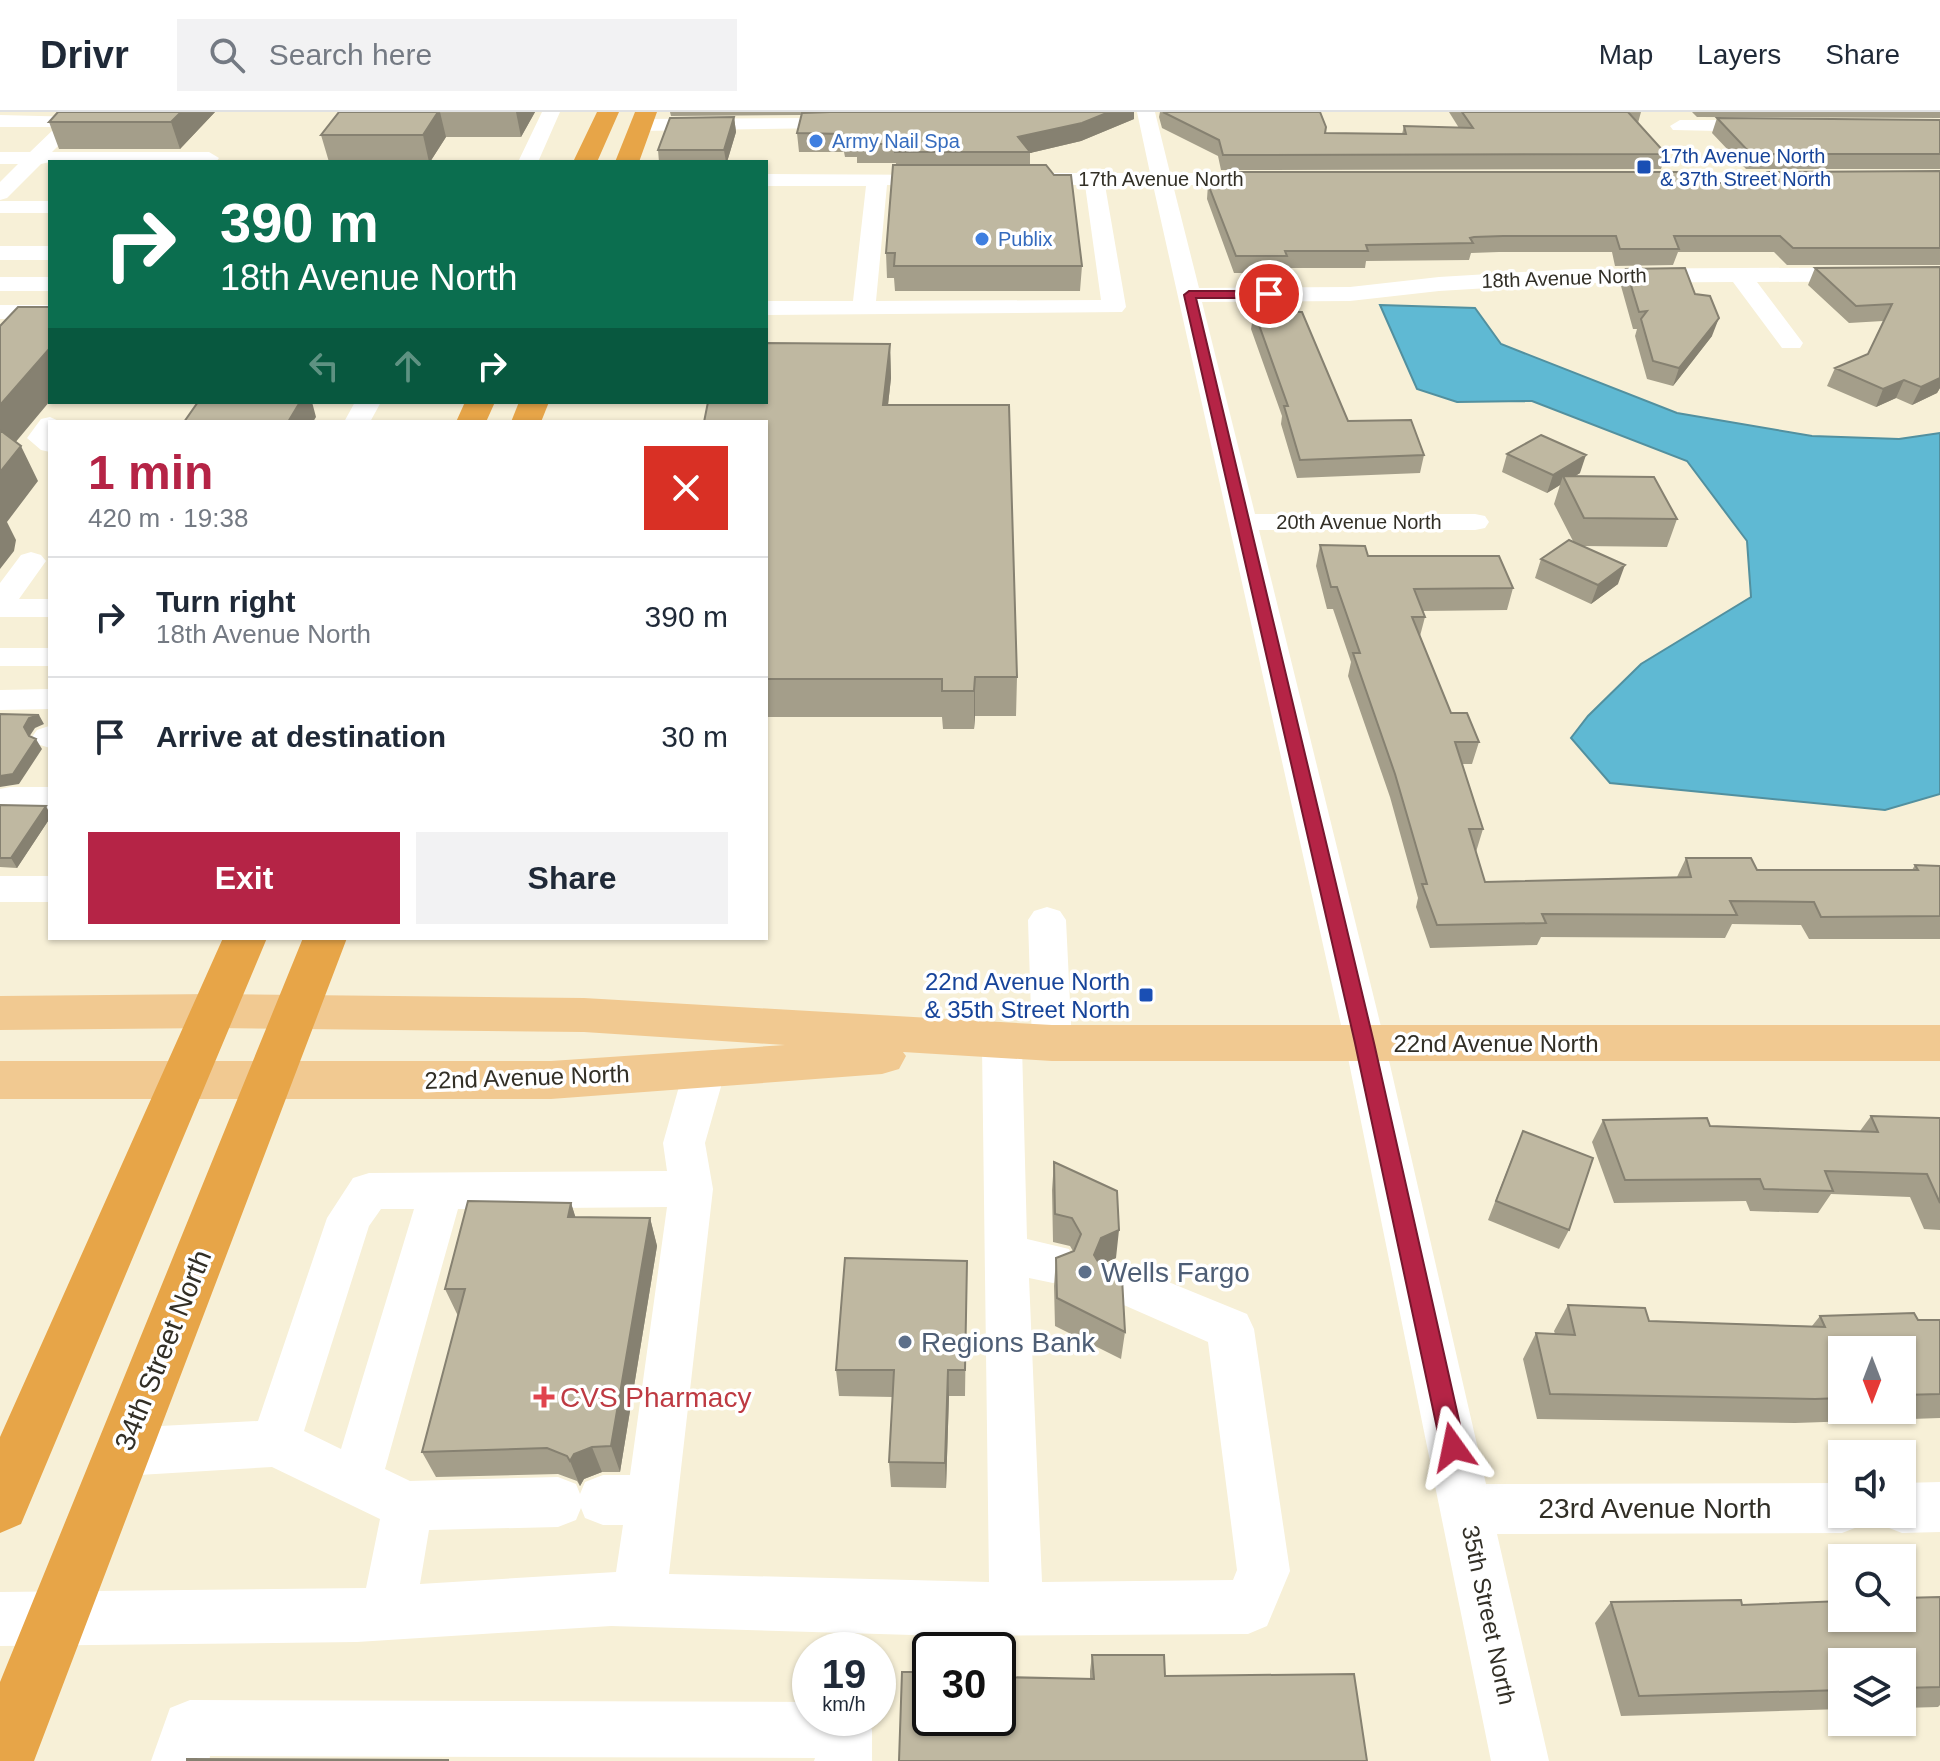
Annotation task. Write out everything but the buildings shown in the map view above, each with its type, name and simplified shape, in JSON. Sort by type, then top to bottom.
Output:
[{"type":"highway","points":[[586,160],[608,112]]},
{"type":"highway","points":[[628,160],[641,124]]},
{"type":"highway","points":[[0,1504],[244,940]]},
{"type":"highway","name":"34th Street North","points":[[1,1761],[28,1619],[122,1452],[324,940]]},
{"type":"main road","name":"22nd Avenue North","points":[[0,1013],[214,1011],[584,1015],[1052,1043],[1940,1043]]},
{"type":"main road","name":"22nd Avenue North","points":[[0,1080],[551,1080],[1052,1043]]},
{"type":"street","points":[[529,160],[551,112]]},
{"type":"street","name":"35th Street North","points":[[1146,112],[1365,1043],[1520,1761]]},
{"type":"street","points":[[641,124],[824,118]]},
{"type":"street","points":[[1674,119],[1787,126]]},
{"type":"street","points":[[1674,119],[1727,179]]},
{"type":"street","points":[[0,121],[72,121],[4,185]]},
{"type":"street","points":[[641,124],[757,134],[755,148]]},
{"type":"street","points":[[0,139],[54,139]]},
{"type":"street","points":[[0,158],[209,158]]},
{"type":"street","points":[[1617,179],[1833,178]]},
{"type":"street","points":[[864,308],[877,179]]},
{"type":"street","points":[[768,180],[970,179]]},
{"type":"street","name":"17th Avenue North","points":[[1001,179],[1302,179]]},
{"type":"street","points":[[768,308],[1114,307],[1094,179]]},
{"type":"street","points":[[4,185],[37,181]]},
{"type":"street","points":[[0,207],[48,207]]},
{"type":"street","points":[[0,253],[48,253]]},
{"type":"street","points":[[1739,274],[1791,343]]},
{"type":"street","name":"18th Avenue North","points":[[1189,295],[1350,294],[1439,284],[1574,276],[1940,274]]},
{"type":"street","points":[[0,284],[48,284]]},
{"type":"street","points":[[0,312],[48,312]]},
{"type":"street","name":"20th Avenue North","points":[[1242,522],[1475,522]]},
{"type":"street","points":[[0,606],[42,555]]},
{"type":"street","points":[[0,606],[48,608]]},
{"type":"street","points":[[0,657],[48,657]]},
{"type":"street","points":[[0,700],[48,699]]},
{"type":"street","points":[[10,798],[48,798]]},
{"type":"street","points":[[0,889],[48,889]]},
{"type":"street","points":[[1047,920],[1052,1043]]},
{"type":"street","points":[[1002,1046],[1016,1609]]},
{"type":"street","points":[[639,1600],[604,1501],[691,1189],[684,1143],[705,1069]]},
{"type":"street","points":[[275,1443],[349,1218],[369,1191],[691,1189]]},
{"type":"street","points":[[356,1481],[441,1191]]},
{"type":"street","points":[[1005,1254],[1053,1263]]},
{"type":"street","points":[[28,1619],[388,1612],[639,1600],[1016,1609],[1248,1607],[1264,1571],[1230,1329],[1117,1281]]},
{"type":"street","points":[[122,1452],[275,1443],[408,1506],[604,1501]]},
{"type":"street","points":[[388,1612],[408,1506]]},
{"type":"street","points":[[1916,1508],[1940,1507]]},
{"type":"street","name":"23rd Avenue North","points":[[1467,1509],[1828,1508]]},
{"type":"street","points":[[180,1761],[190,1728],[530,1746],[844,1730],[843,1761]]},
{"type":"water","points":[[1380,305],[1475,308],[1501,344],[1677,413],[1812,436],[1899,439],[1940,433],[1940,794],[1885,810],[1610,783],[1571,738],[1588,716],[1641,664],[1751,597],[1747,541],[1687,461],[1532,401],[1457,402],[1417,389]]},
{"type":"place","name":"Army Nail Spa","points":[[816,141]]},
{"type":"place","name":"17th Avenue North & 37th Street North","points":[[1644,167]]},
{"type":"place","name":"Publix","points":[[982,239]]},
{"type":"place","name":"22nd Avenue North & 35th Street North","points":[[1146,995]]},
{"type":"place","name":"Wells Fargo","points":[[1085,1272]]},
{"type":"place","name":"Regions Bank","points":[[905,1342]]},
{"type":"place","name":"CVS Pharmacy","points":[[544,1397]]},
{"type":"route","points":[[1269,294],[1189,295],[1365,1043],[1453,1447]]}]
